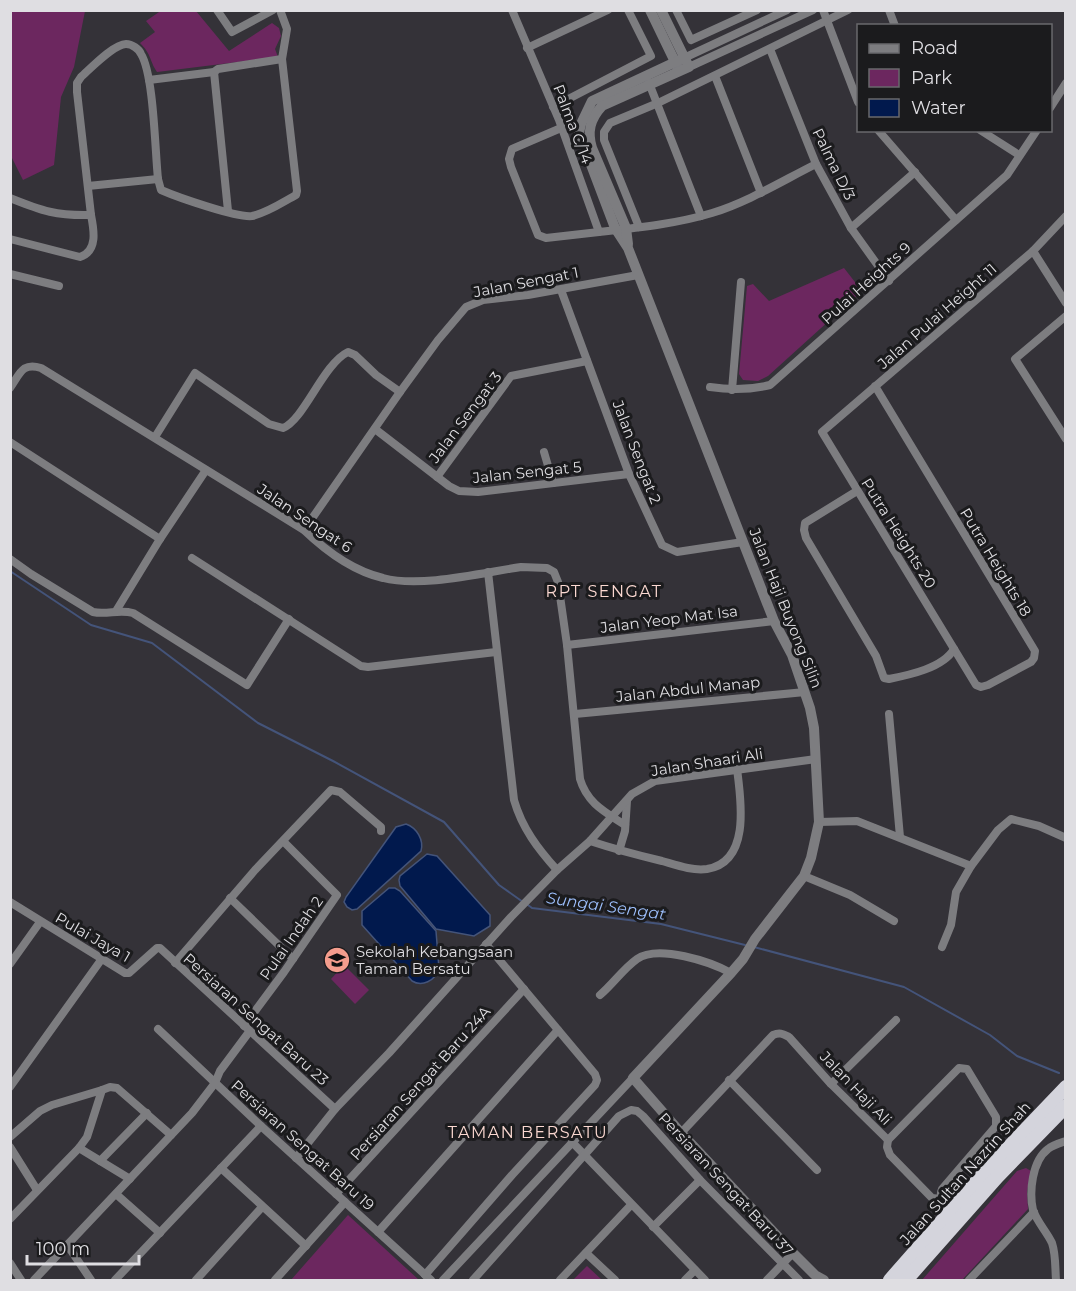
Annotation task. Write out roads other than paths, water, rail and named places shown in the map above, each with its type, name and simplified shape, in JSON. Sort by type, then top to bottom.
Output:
[{"type":"highway","name":"Jalan Sultan Nazrin Shah","points":[[890,1281],[984,1173],[1065,1087]]},
{"type":"highway","name":"Jalan Sultan Nazrin Shah","points":[[906,1281],[1065,1106]]},
{"type":"highway","points":[[984,1173],[991,1170],[1010,1152],[1022,1151],[1029,1133],[1039,1121],[1042,1113]]},
{"type":"highway","points":[[899,1281],[918,1267]]},
{"type":"highway","points":[[912,1281],[918,1267]]},
{"type":"street","points":[[217,10],[232,32],[273,10]]},
{"type":"street","points":[[10,239],[80,257],[85,255],[94,243],[95,235],[77,83],[81,76],[118,46],[127,44],[141,52],[149,80],[158,179],[161,189],[175,196],[252,216],[296,195],[282,59],[286,29],[280,10]]},
{"type":"street","name":"Palma C/14","points":[[512,10],[553,107],[599,232]]},
{"type":"street","points":[[527,48],[608,10]]},
{"type":"street","points":[[553,107],[651,56],[628,10]]},
{"type":"street","points":[[650,10],[682,64]]},
{"type":"street","points":[[660,10],[682,64]]},
{"type":"street","points":[[675,10],[691,40],[753,11]]},
{"type":"street","points":[[621,229],[589,136],[589,128],[596,112],[602,106],[787,10]]},
{"type":"street","points":[[621,229],[579,133],[587,108],[598,96],[813,10]]},
{"type":"street","points":[[823,10],[857,99]]},
{"type":"street","points":[[639,227],[606,146],[604,132],[610,123],[715,76],[828,22],[848,10]]},
{"type":"street","name":"Palma D/3","points":[[770,49],[816,164],[851,228],[890,281]]},
{"type":"street","points":[[149,80],[214,72],[218,69],[282,59]]},
{"type":"street","points":[[214,72],[228,211]]},
{"type":"street","points":[[715,76],[761,192]]},
{"type":"street","points":[[650,83],[701,216]]},
{"type":"street","points":[[1052,105],[1064,88]]},
{"type":"street","points":[[561,128],[512,149],[509,159],[538,235],[546,238],[639,227],[713,213],[816,164]]},
{"type":"street","points":[[880,132],[956,220]]},
{"type":"street","points":[[983,132],[1019,155]]},
{"type":"street","name":"Pulai Heights 9","points":[[710,387],[732,390],[770,385],[1007,175],[1035,132]]},
{"type":"street","points":[[851,228],[915,172]]},
{"type":"street","points":[[88,186],[158,179]]},
{"type":"street","points":[[10,198],[43,212],[64,216],[91,215]]},
{"type":"street","name":"Jalan Pulai Height 11","points":[[822,432],[1033,251],[1065,216]]},
{"type":"street","name":"Jalan Haji Buyong Silin","points":[[621,229],[742,542],[774,621],[792,655],[805,692],[814,728],[819,822],[811,858],[804,876],[754,939],[743,959],[633,1078]]},
{"type":"street","points":[[1033,251],[1065,303]]},
{"type":"street","points":[[10,274],[59,285]]},
{"type":"street","name":"Jalan Sengat 1","points":[[304,530],[400,392],[466,307],[483,300],[561,290],[638,275]]},
{"type":"street","points":[[732,390],[741,282]]},
{"type":"street","name":"Jalan Sengat 2","points":[[561,290],[629,474],[657,539],[667,549],[677,552],[742,542]]},
{"type":"street","points":[[1065,316],[1015,359],[1065,440]]},
{"type":"street","points":[[155,437],[195,373],[270,424],[283,428],[292,422],[323,378],[343,354],[348,352],[355,355],[376,375],[400,392]]},
{"type":"street","name":"Jalan Sengat 3","points":[[437,477],[511,376],[587,361]]},
{"type":"street","name":"Jalan Sengat 6","points":[[10,388],[25,368],[32,365],[41,368],[304,530],[338,557],[384,579],[416,581],[538,567],[547,568],[556,576],[567,645]]},
{"type":"street","name":"Putra Heights 18","points":[[875,386],[1035,651],[1031,662],[981,687],[976,685],[954,649]]},
{"type":"street","name":"Jalan Sengat 5","points":[[375,429],[437,477],[459,491],[469,492],[629,474]]},
{"type":"street","name":"Putra Heights 20","points":[[822,432],[954,649]]},
{"type":"street","points":[[10,442],[160,539]]},
{"type":"street","points":[[544,452],[553,483]]},
{"type":"street","points":[[116,611],[206,470]]},
{"type":"street","points":[[857,491],[805,523],[804,530],[806,538],[876,657],[884,678],[889,679],[925,670],[948,656],[954,649]]},
{"type":"street","points":[[192,558],[361,666],[496,652]]},
{"type":"street","points":[[10,559],[93,612],[133,613],[246,685],[289,619]]},
{"type":"street","points":[[488,572],[514,800],[519,816],[538,848],[557,870]]},
{"type":"street","name":"Jalan Yeop Mat Isa","points":[[567,645],[774,621]]},
{"type":"street","points":[[567,645],[582,786],[593,803],[625,825]]},
{"type":"street","name":"Jalan Abdul Manap","points":[[574,714],[805,692]]},
{"type":"street","points":[[889,714],[900,837]]},
{"type":"street","name":"Jalan Shaari Ali","points":[[296,1158],[335,1109],[389,1053],[486,944],[638,790],[655,782],[816,759]]},
{"type":"street","points":[[590,841],[619,851],[695,869],[705,869],[723,863],[737,843],[740,830],[737,769]]},
{"type":"street","points":[[174,963],[230,898],[331,790],[340,792],[381,827],[381,831]]},
{"type":"street","points":[[619,851],[625,825],[627,801]]},
{"type":"street","points":[[942,947],[951,925],[956,892],[971,866],[998,830],[1011,819],[1039,826],[1065,838]]},
{"type":"street","points":[[819,822],[857,821],[971,866]]},
{"type":"street","name":"Pulai Indah 2","points":[[34,1281],[171,1135],[215,1083],[220,1071],[247,1029],[337,896],[284,842]]},
{"type":"street","points":[[804,876],[850,894],[894,921]]},
{"type":"street","points":[[230,898],[293,959]]},
{"type":"street","name":"Pulai Jaya 1","points":[[10,902],[127,974],[159,947]]},
{"type":"street","points":[[10,964],[40,922]]},
{"type":"street","points":[[428,1278],[512,1175],[595,1085],[597,1080],[595,1074],[486,944]]},
{"type":"street","name":"Persiaran Sengat Baru 23","points":[[159,947],[335,1109]]},
{"type":"street","points":[[600,995],[637,958],[647,953],[692,958],[717,965],[731,973]]},
{"type":"street","points":[[10,1087],[101,960]]},
{"type":"street","name":"Persiaran Sengat Baru 24A","points":[[336,1194],[524,989]]},
{"type":"street","points":[[831,1084],[897,1020]]},
{"type":"street","name":"Persiaran Sengat Baru 19","points":[[158,1029],[428,1278]]},
{"type":"street","points":[[378,1232],[558,1030]]},
{"type":"street","name":"Jalan Haji Ali","points":[[681,1133],[752,1054],[777,1033],[789,1037],[831,1084],[888,1140],[959,1068],[967,1069],[997,1122],[942,1189],[941,1199]]},
{"type":"street","points":[[443,1281],[633,1078],[681,1133],[819,1279]]},
{"type":"street","points":[[729,1080],[817,1170]]},
{"type":"street","points":[[10,1137],[40,1111],[52,1105],[110,1087],[117,1088],[171,1135]]},
{"type":"street","points":[[10,1219],[87,1137],[102,1090]]},
{"type":"street","name":"Persiaran Sengat Baru 37","points":[[585,1156],[619,1116],[631,1110],[637,1111],[700,1180],[799,1281]]},
{"type":"street","points":[[100,1161],[147,1113]]},
{"type":"street","points":[[115,1281],[261,1126]]},
{"type":"street","points":[[888,1140],[887,1147],[890,1155],[932,1198],[941,1199],[950,1211]]},
{"type":"street","points":[[1056,1281],[1052,1244],[1034,1212],[1032,1198],[1038,1160],[1048,1149],[1065,1141]]},
{"type":"street","points":[[572,1142],[705,1281]]},
{"type":"street","points":[[10,1147],[38,1190]]},
{"type":"street","points":[[79,1148],[130,1179]]},
{"type":"street","points":[[1022,1151],[1035,1168]]},
{"type":"street","points":[[473,1281],[585,1156]]},
{"type":"street","points":[[221,1168],[306,1246]]},
{"type":"street","points":[[653,1227],[700,1180]]},
{"type":"street","points":[[116,1194],[160,1233]]},
{"type":"street","points":[[275,1281],[345,1203]]},
{"type":"street","points":[[560,1281],[631,1205]]},
{"type":"street","points":[[196,1281],[262,1207]]},
{"type":"street","points":[[969,1281],[1034,1212]]},
{"type":"street","points":[[68,1246],[91,1281]]},
{"type":"street","points":[[586,1253],[615,1281]]},
{"type":"street","points":[[767,1281],[793,1253]]},
{"type":"street","points":[[10,1263],[21,1281]]},
{"type":"street","points":[[685,1281],[695,1270]]},
{"type":"water","points":[[406,824],[419,835],[421,851],[357,909],[352,910],[347,907],[344,902],[346,897],[396,827]]},
{"type":"water","points":[[427,854],[437,856],[490,915],[490,926],[474,936],[436,929],[400,886],[399,880],[400,876]]},
{"type":"water","points":[[389,888],[400,891],[436,931],[439,969],[428,982],[412,981],[362,925],[362,911]]},
{"type":"waterway","name":"Sungai Sengat","points":[[10,571],[91,625],[152,643],[258,723],[444,822],[499,885],[523,902]]},
{"type":"waterway","name":"Sungai Sengat","points":[[528,905],[532,908],[661,924],[745,945]]},
{"type":"waterway","name":"Sungai Sengat","points":[[754,947],[904,987],[990,1035],[1017,1056],[1059,1073]]},
{"type":"place","name":"Sekolah Kebangsaan Taman Bersatu","points":[[337,960]]},
{"type":"district","name":"RPT SENGAT","points":[[604,591]]},
{"type":"district","name":"TAMAN BERSATU","points":[[528,1132]]}]
